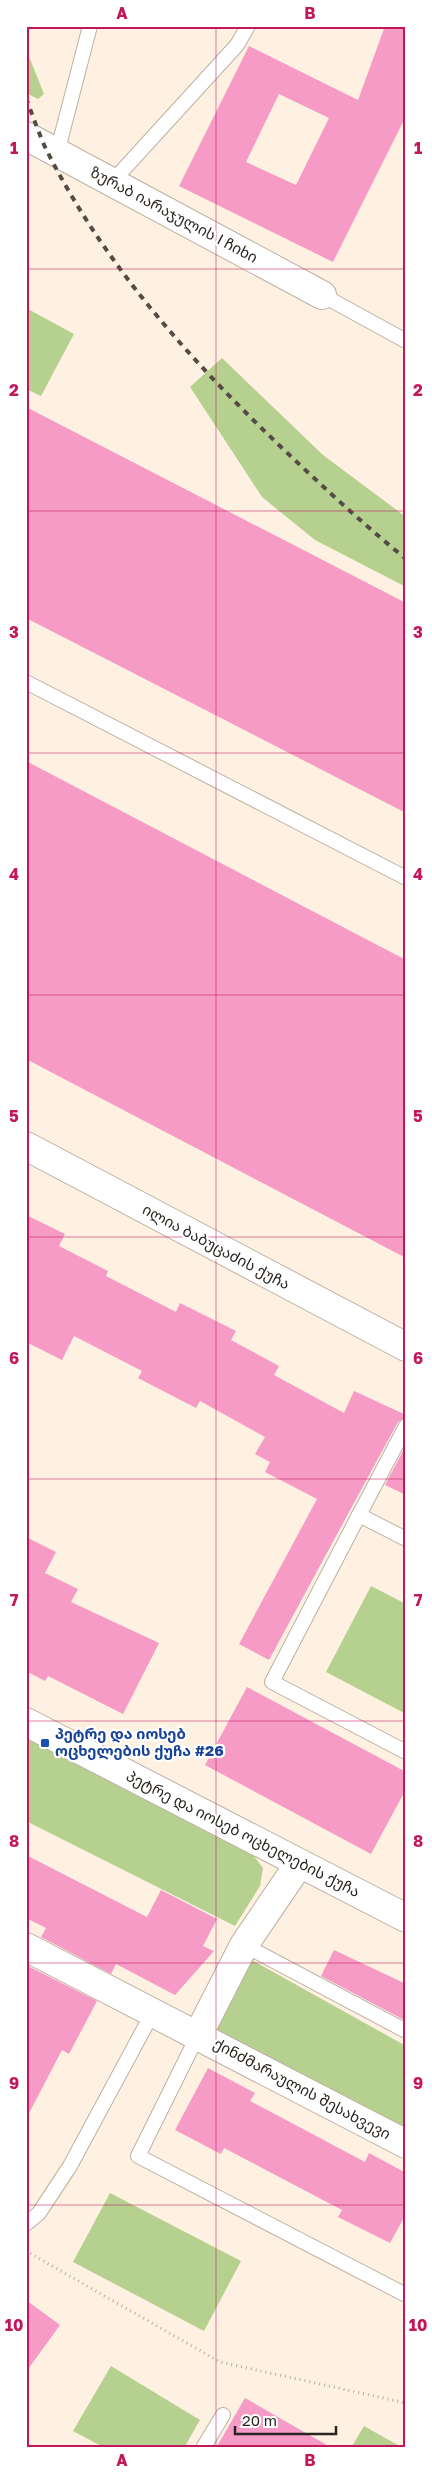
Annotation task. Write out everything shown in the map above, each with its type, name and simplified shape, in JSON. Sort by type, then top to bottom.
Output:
[{"type":"street","name":"ზურაბ იარაჯულის I ჩიხი","points":[[26,136],[322,295]]},
{"type":"street","name":"ილია ბაბუცაძის ქუჩა","points":[[26,1146],[406,1347]]},
{"type":"street","name":"პეტრე და იოსებ ოცხელების ქუჩა","points":[[26,1722],[299,1864],[403,1908]]},
{"type":"street","name":"ქინძმარაულის შესახვევი","points":[[198,2035],[244,1945],[299,1864]]},
{"type":"street","name":"ქინძმარაულის შესახვევი","points":[[26,1947],[406,2144]]},
{"type":"lane","points":[[57,153],[90,26]]},
{"type":"lane","points":[[112,182],[237,45],[248,26]]},
{"type":"lane","points":[[322,295],[406,341]]},
{"type":"lane","points":[[26,682],[406,878]]},
{"type":"lane","points":[[406,1426],[272,1682],[406,1752]]},
{"type":"lane","points":[[359,1515],[406,1539]]},
{"type":"lane","points":[[244,1945],[406,2031]]},
{"type":"lane","points":[[26,2224],[39,2213],[70,2166],[153,2012]]},
{"type":"lane","points":[[198,2035],[138,2156],[406,2296]]},
{"type":"lane","points":[[204,2448],[223,2414]]},
{"type":"path","points":[[26,2251],[220,2362],[406,2403]]},
{"type":"green space","points":[[26,49],[44,94],[38,99],[26,93]]},
{"type":"green space","points":[[26,308],[74,334],[41,396],[26,389]]},
{"type":"green space","points":[[222,358],[323,455],[406,517],[406,587],[315,540],[262,497],[190,387]]},
{"type":"green space","points":[[371,1586],[406,1604],[406,1714],[326,1672]]},
{"type":"green space","points":[[26,1736],[250,1851],[263,1868],[260,1886],[235,1926],[26,1821]]},
{"type":"green space","points":[[250,1959],[406,2046],[406,2134],[214,2029]]},
{"type":"green space","points":[[110,2193],[241,2261],[204,2331],[73,2262]]},
{"type":"green space","points":[[111,2366],[200,2420],[184,2448],[105,2448],[73,2431]]},
{"type":"green space","points":[[364,2426],[403,2448],[351,2448]]},
{"type":"building","points":[[385,26],[406,26],[406,116],[333,262],[179,186],[249,46],[358,100]],"holes":[[[279,94],[329,118],[296,185],[246,162]]]},
{"type":"building","points":[[26,407],[406,603],[406,813],[26,618]]},
{"type":"building","points":[[26,761],[406,960],[406,1258],[26,1059]]},
{"type":"building","points":[[26,1215],[65,1234],[59,1246],[108,1271],[106,1276],[176,1312],[180,1303],[236,1331],[231,1340],[279,1366],[274,1375],[344,1413],[354,1391],[406,1415],[406,1417],[398,1422],[269,1660],[239,1644],[317,1499],[265,1472],[270,1462],[255,1454],[265,1437],[200,1401],[196,1408],[138,1378],[142,1371],[74,1336],[62,1360],[26,1342]]},
{"type":"building","points":[[406,1445],[406,1495],[385,1485]]},
{"type":"building","points":[[26,1537],[56,1552],[45,1573],[78,1589],[71,1602],[159,1643],[123,1714],[48,1676],[45,1681],[26,1671]]},
{"type":"building","points":[[247,1687],[406,1772],[406,1789],[371,1854],[205,1765]]},
{"type":"building","points":[[26,1855],[147,1917],[161,1890],[217,1919],[203,1946],[214,1951],[175,1995],[116,1964],[111,1974],[41,1937],[46,1928],[26,1918]]},
{"type":"building","points":[[334,1950],[406,1984],[406,2021],[321,1976]]},
{"type":"building","points":[[26,1965],[97,2001],[69,2054],[62,2050],[26,2119]]},
{"type":"building","points":[[208,2068],[255,2093],[250,2101],[365,2162],[369,2153],[406,2173],[406,2214],[390,2243],[338,2217],[342,2210],[224,2148],[221,2154],[175,2130]]},
{"type":"building","points":[[26,2300],[60,2325],[26,2372]]},
{"type":"building","points":[[245,2398],[332,2448],[216,2448]]},
{"type":"railway","points":[[26,98],[45,147],[68,189],[93,230],[149,307],[246,413],[326,489],[406,559]]},
{"type":"place","name":"პეტრე და იოსებ ოცხელების ქუჩა #26","points":[[45,1743]]}]
